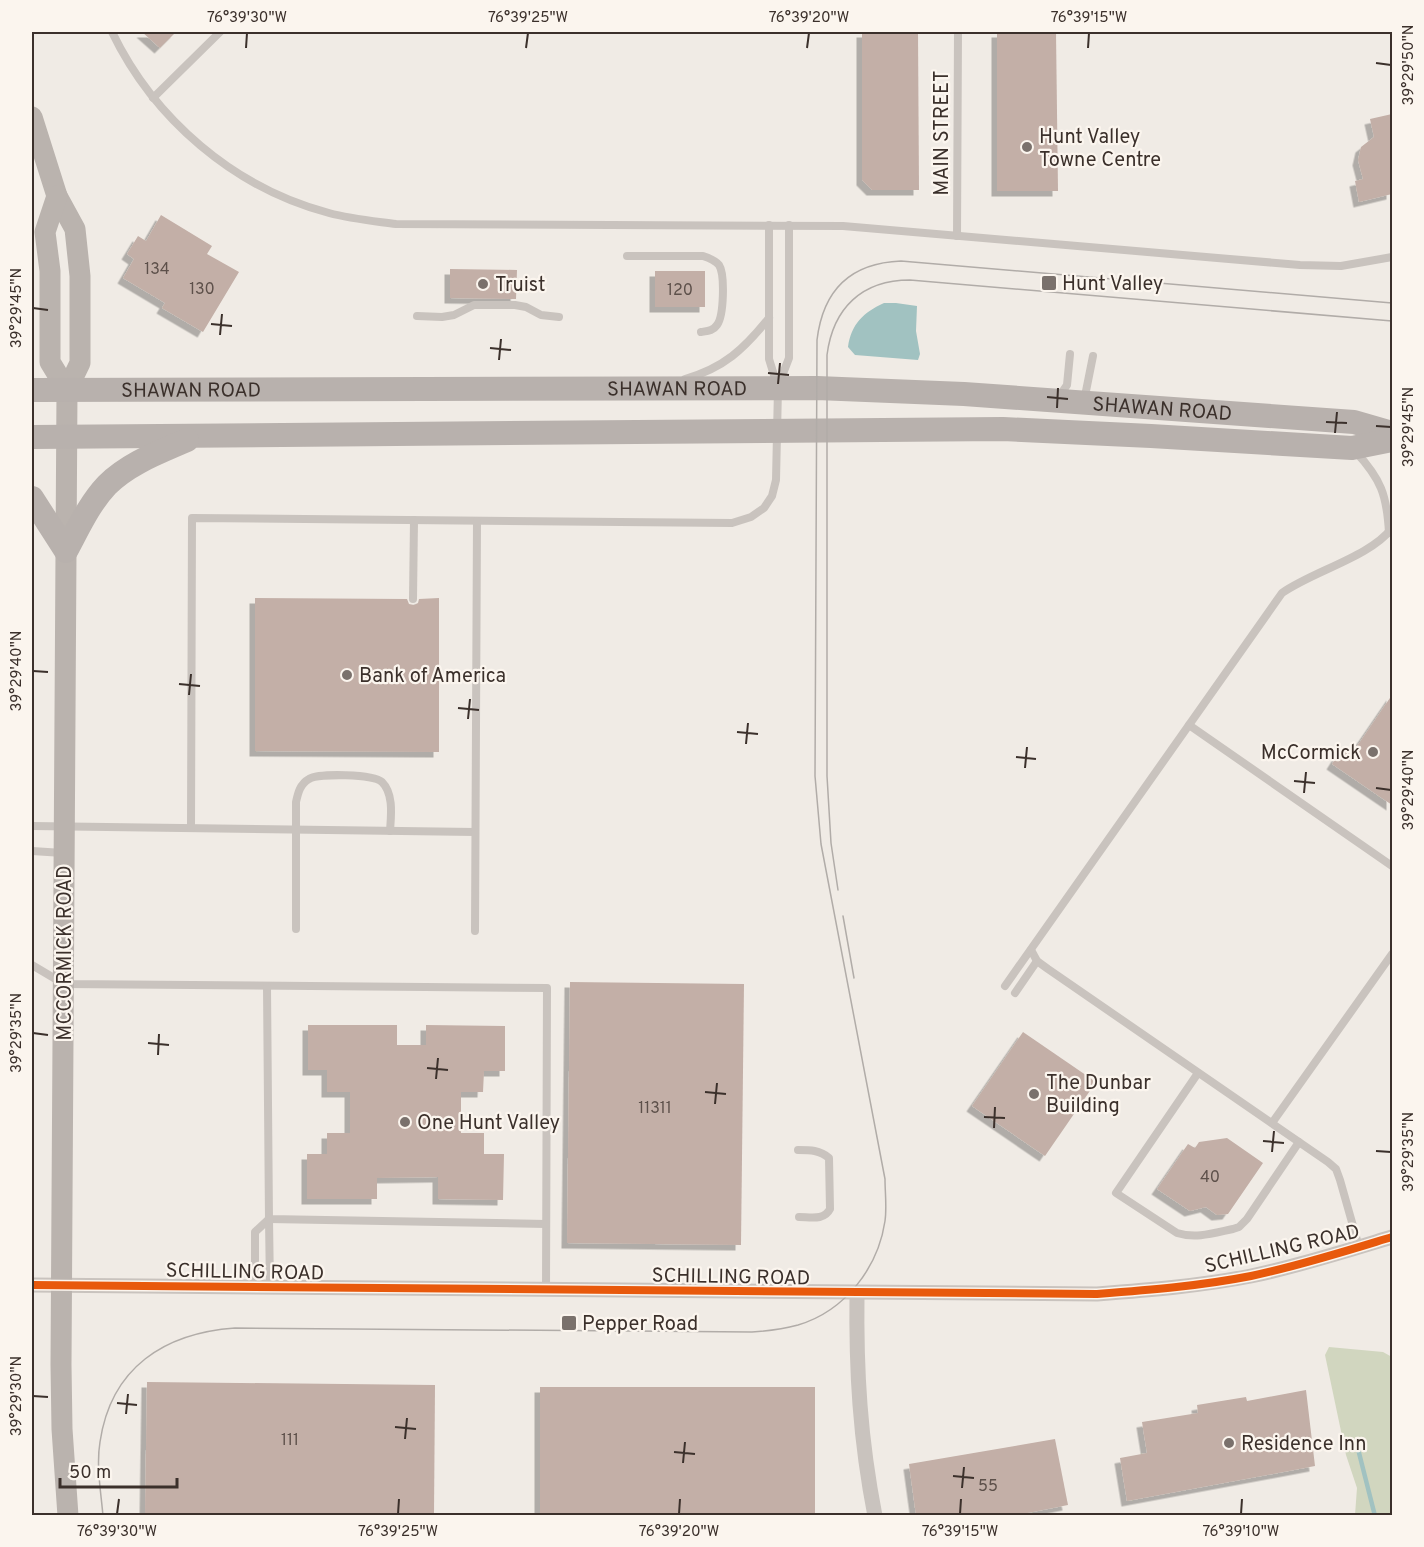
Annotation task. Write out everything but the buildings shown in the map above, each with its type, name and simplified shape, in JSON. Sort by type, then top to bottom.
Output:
[{"type":"main road","name":"MCCORMICK ROAD","points":[[32,117],[57,196],[75,230],[80,276],[80,363],[67,390],[66,437],[62,1429],[68,1515]]},
{"type":"main road","points":[[57,196],[45,232],[50,271],[50,362],[67,390]]},
{"type":"main road","name":"SHAWAN ROAD","points":[[32,390],[778,388],[1057,400],[1354,422],[1392,433]]},
{"type":"main road","points":[[1080,432],[1084,402]]},
{"type":"main road","name":"SHAWAN ROAD","points":[[32,437],[1003,429],[1353,448],[1392,440]]},
{"type":"main road","points":[[32,498],[66,551],[96,498],[116,477],[140,462],[197,436]]},
{"type":"street","name":"SCHILLING ROAD","points":[[32,1286],[1069,1294],[1144,1291],[1252,1276],[1392,1237]]},
{"type":"street","points":[[857,1293],[856,1359],[860,1418],[875,1515]]},
{"type":"lane","points":[[112,32],[125,57],[153,98],[190,137],[217,159],[287,199],[352,219],[396,224],[843,226],[1299,265],[1341,266],[1392,257]]},
{"type":"lane","points":[[153,98],[220,32]]},
{"type":"lane","name":"MAIN STREET","points":[[957,236],[958,32]]},
{"type":"lane","points":[[190,828],[192,518],[732,523],[751,518],[764,508],[772,496],[776,480],[778,388],[769,359],[769,225]]},
{"type":"lane","points":[[778,388],[789,358],[789,225]]},
{"type":"lane","points":[[627,256],[703,256],[719,265],[723,272],[722,316],[718,325],[712,330],[701,332]]},
{"type":"lane","points":[[417,316],[454,315],[474,305],[514,305],[526,307],[541,315],[559,317]]},
{"type":"lane","points":[[651,388],[716,368],[732,358],[769,318]]},
{"type":"lane","points":[[1057,400],[1067,385],[1070,354]]},
{"type":"lane","points":[[1084,402],[1093,356]]},
{"type":"lane","points":[[1005,986],[1282,593],[1297,583],[1357,554],[1390,530],[1382,488],[1374,471],[1353,448]]},
{"type":"lane","points":[[413,599],[414,520]]},
{"type":"lane","points":[[475,931],[477,521]]},
{"type":"lane","points":[[1189,725],[1392,866]]},
{"type":"lane","points":[[296,929],[295,830],[298,789],[309,779],[320,776],[370,777],[381,781],[388,790],[391,806],[390,831]]},
{"type":"lane","points":[[32,826],[475,832]]},
{"type":"lane","points":[[32,851],[64,853]]},
{"type":"lane","points":[[1031,950],[1037,961],[1336,1169],[1359,1247]]},
{"type":"lane","points":[[1272,1123],[1392,954]]},
{"type":"lane","points":[[1015,993],[1037,961]]},
{"type":"lane","points":[[32,965],[64,984],[547,988],[546,1290]]},
{"type":"lane","points":[[263,1288],[269,1219],[267,987]]},
{"type":"lane","points":[[1198,1072],[1116,1193],[1177,1233],[1194,1237],[1239,1227],[1247,1219],[1299,1142]]},
{"type":"lane","points":[[798,1150],[815,1150],[829,1158],[830,1209],[821,1218],[799,1217]]},
{"type":"lane","points":[[263,1288],[255,1232],[269,1219],[546,1224]]},
{"type":"green space","points":[[1329,1347],[1383,1352],[1392,1357],[1392,1515],[1355,1515],[1357,1488],[1346,1455],[1325,1355]]},
{"type":"water","points":[[884,303],[917,306],[916,331],[920,354],[918,360],[855,355],[848,347],[855,325],[870,310]]},
{"type":"waterway","points":[[1356,1441],[1375,1516]]},
{"type":"tram line","points":[[103,1516],[98,1460],[106,1416],[116,1393],[129,1374],[145,1359],[164,1346],[186,1337],[235,1328],[764,1331],[798,1325],[815,1318],[844,1298],[867,1271],[875,1255],[885,1221],[885,1179],[821,844],[815,776],[817,340],[825,307],[842,282],[867,267],[901,261],[1392,303]]},
{"type":"tram line","points":[[838,890],[831,843],[827,776],[827,355],[836,323],[853,300],[864,291],[878,285],[910,280],[1392,321]]},
{"type":"tram line","points":[[843,916],[854,978]]},
{"type":"cycle path","points":[[32,1285],[1097,1294],[1194,1285],[1251,1276],[1305,1263],[1392,1237]]},
{"type":"place","name":"Hunt Valley Towne Centre","points":[[1027,147]]},
{"type":"place","name":"Hunt Valley","points":[[1049,283]]},
{"type":"place","name":"Truist","points":[[483,284]]},
{"type":"place","name":"Bank of America","points":[[347,675]]},
{"type":"place","name":"McCormick","points":[[1373,752]]},
{"type":"place","name":"The Dunbar Building","points":[[1034,1094]]},
{"type":"place","name":"One Hunt Valley","points":[[405,1122]]},
{"type":"place","name":"Pepper Road","points":[[569,1323]]},
{"type":"place","name":"Residence Inn","points":[[1229,1443]]}]
